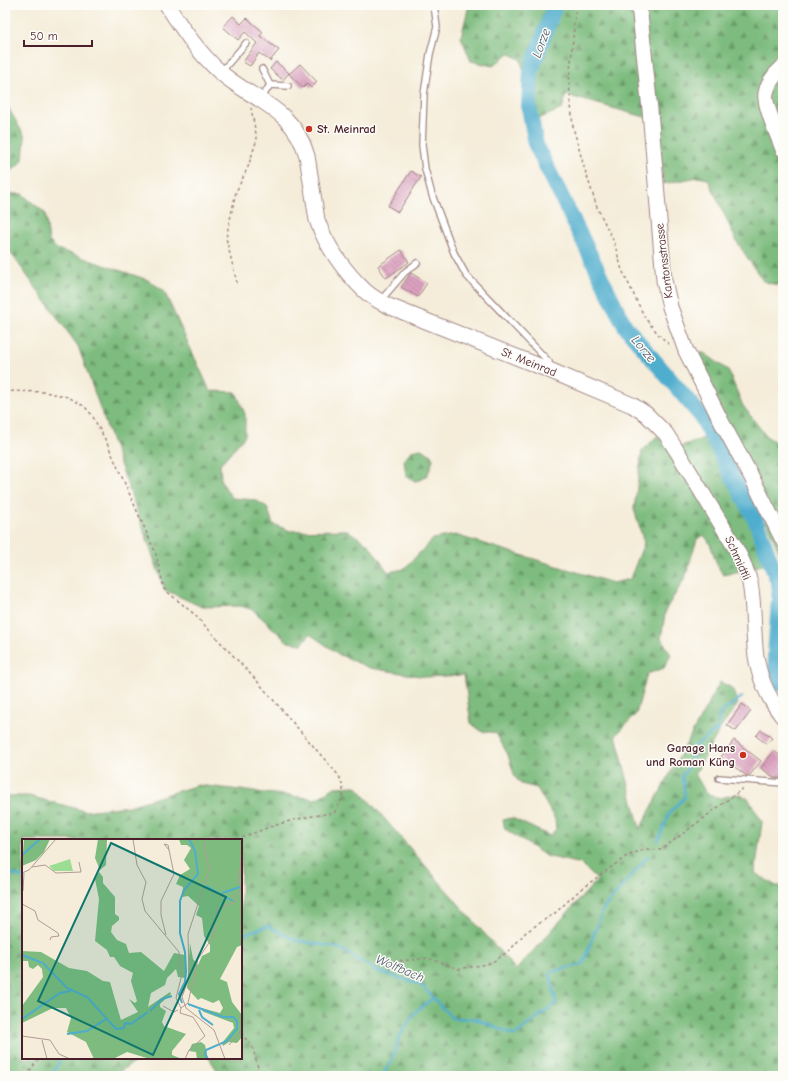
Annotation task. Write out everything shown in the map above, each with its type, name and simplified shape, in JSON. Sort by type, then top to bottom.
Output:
[{"type":"street","name":"St. Meinrad","points":[[167,5],[188,38],[201,54],[221,73],[278,112],[294,128],[304,146],[310,168],[317,220],[326,241],[347,270],[366,291],[391,308],[549,370],[632,405],[651,419],[666,434]]},
{"type":"street","name":"Kantonsstrasse","points":[[639,5],[650,110],[664,280],[670,307],[686,351],[783,540]]},
{"type":"street","points":[[783,67],[769,82],[765,94],[768,109],[783,149]]},
{"type":"street","name":"Schmidtli","points":[[666,434],[735,547],[744,567],[750,582],[753,603],[757,662],[771,701],[783,717]]},
{"type":"lane","points":[[434,5],[437,28],[430,54],[424,94],[422,145],[425,168],[432,195],[454,253],[466,275],[549,362],[549,370]]},
{"type":"lane","points":[[221,73],[246,43]]},
{"type":"lane","points":[[262,69],[270,85]]},
{"type":"lane","points":[[257,97],[270,85],[288,86]]},
{"type":"lane","points":[[379,301],[405,272],[417,263]]},
{"type":"lane","points":[[719,778],[783,784]]},
{"type":"path","points":[[576,5],[569,82],[574,127],[584,167],[597,207],[614,242],[622,270],[646,318],[659,335],[673,347]]},
{"type":"path","points":[[237,283],[226,238],[236,192],[248,167],[257,139],[250,107],[257,97]]},
{"type":"path","points":[[5,391],[45,392],[68,397],[84,406],[92,415],[107,443],[152,542],[164,589],[194,614],[257,681],[339,776],[344,788],[342,799],[334,813],[308,815],[273,825],[238,839]]},
{"type":"path","points":[[382,962],[428,958],[459,969],[487,964],[496,960],[510,950],[526,932],[555,913],[581,889],[627,856],[644,849],[660,850],[749,785]]},
{"type":"path","points":[[242,1034],[253,1048],[260,1076]]},
{"type":"path","points":[[26,1076],[38,1059]]},
{"type":"green space","points":[[469,5],[783,5],[783,287],[763,281],[737,242],[708,179],[698,177],[663,184],[659,121],[566,95],[562,109],[538,119],[536,98],[525,77],[521,60],[509,53],[493,66],[471,61],[461,37]]},
{"type":"green space","points":[[5,102],[25,137],[23,160],[5,178]]},
{"type":"green space","points":[[5,194],[22,194],[45,213],[49,241],[57,249],[148,280],[164,291],[210,391],[236,392],[245,414],[245,436],[220,464],[221,481],[232,498],[255,500],[267,507],[273,524],[290,531],[347,530],[368,544],[388,572],[404,569],[433,539],[455,535],[613,583],[630,579],[644,543],[634,509],[642,451],[657,436],[670,450],[710,436],[770,563],[724,575],[720,571],[708,540],[704,535],[697,539],[685,578],[666,609],[661,638],[671,655],[664,668],[647,674],[636,714],[616,735],[640,829],[720,682],[732,688],[738,704],[720,729],[695,774],[706,793],[720,798],[737,794],[748,798],[762,822],[755,873],[776,886],[783,886],[783,1076],[221,1076],[210,1059],[242,1059],[242,839],[22,839],[22,1059],[140,1059],[111,1076],[5,1076],[5,796],[29,796],[85,811],[129,806],[198,785],[316,799],[335,787],[356,786],[516,970],[597,880],[581,864],[546,856],[505,829],[503,820],[512,818],[550,836],[556,829],[555,819],[537,788],[521,784],[515,777],[508,755],[496,733],[481,731],[471,723],[464,675],[426,677],[370,668],[340,655],[310,634],[302,644],[288,642],[253,610],[241,606],[202,607],[165,590],[78,346],[5,245]]},
{"type":"green space","points":[[697,353],[704,353],[728,370],[743,406],[766,436],[783,447],[783,562]]},
{"type":"green space","points":[[421,449],[430,454],[433,459],[428,474],[420,480],[415,481],[406,476],[404,460],[411,451]]},
{"type":"building","points":[[233,16],[241,24],[247,18],[263,32],[260,36],[279,50],[270,61],[259,53],[250,66],[243,62],[257,43],[245,32],[238,40],[223,27]]},
{"type":"building","points":[[276,62],[289,73],[283,80],[270,69]]},
{"type":"building","points":[[300,64],[317,82],[311,88],[307,84],[303,88],[289,74]]},
{"type":"building","points":[[411,171],[421,177],[398,212],[388,206]]},
{"type":"building","points":[[401,250],[409,262],[386,278],[378,266]]},
{"type":"building","points":[[411,273],[427,283],[418,297],[401,287]]},
{"type":"building","points":[[742,704],[751,711],[736,731],[727,725]]},
{"type":"building","points":[[761,730],[772,738],[767,744],[756,736]]},
{"type":"building","points":[[734,740],[761,761],[749,776],[721,757]]},
{"type":"building","points":[[774,751],[783,758],[783,773],[779,778],[775,778],[761,768]]},
{"type":"waterway","name":"Lorze","points":[[555,5],[531,71],[529,107],[536,145],[625,326],[701,416],[756,521],[780,587],[775,656],[777,672],[783,685]]},
{"type":"waterway","points":[[706,5],[714,8],[722,5]]},
{"type":"waterway","name":"Wolfbach","points":[[658,841],[670,812],[685,797],[682,775],[687,770],[696,745],[718,729],[719,714],[742,697]]},
{"type":"waterway","name":"Wolfbach","points":[[242,935],[268,926],[295,940],[339,948],[377,971],[421,985],[452,1018],[476,1019],[515,1035],[556,1003],[550,972],[583,964],[603,909],[648,856]]},
{"type":"waterway","points":[[5,871],[22,878]]},
{"type":"waterway","points":[[382,1076],[391,1062],[400,1035],[415,1012],[433,998]]},
{"type":"waterway","points":[[52,1076],[60,1059]]},
{"type":"place","name":"St. Meinrad","points":[[309,129]]},
{"type":"place","name":"Garage Hans und Roman Küng","points":[[743,755]]}]
